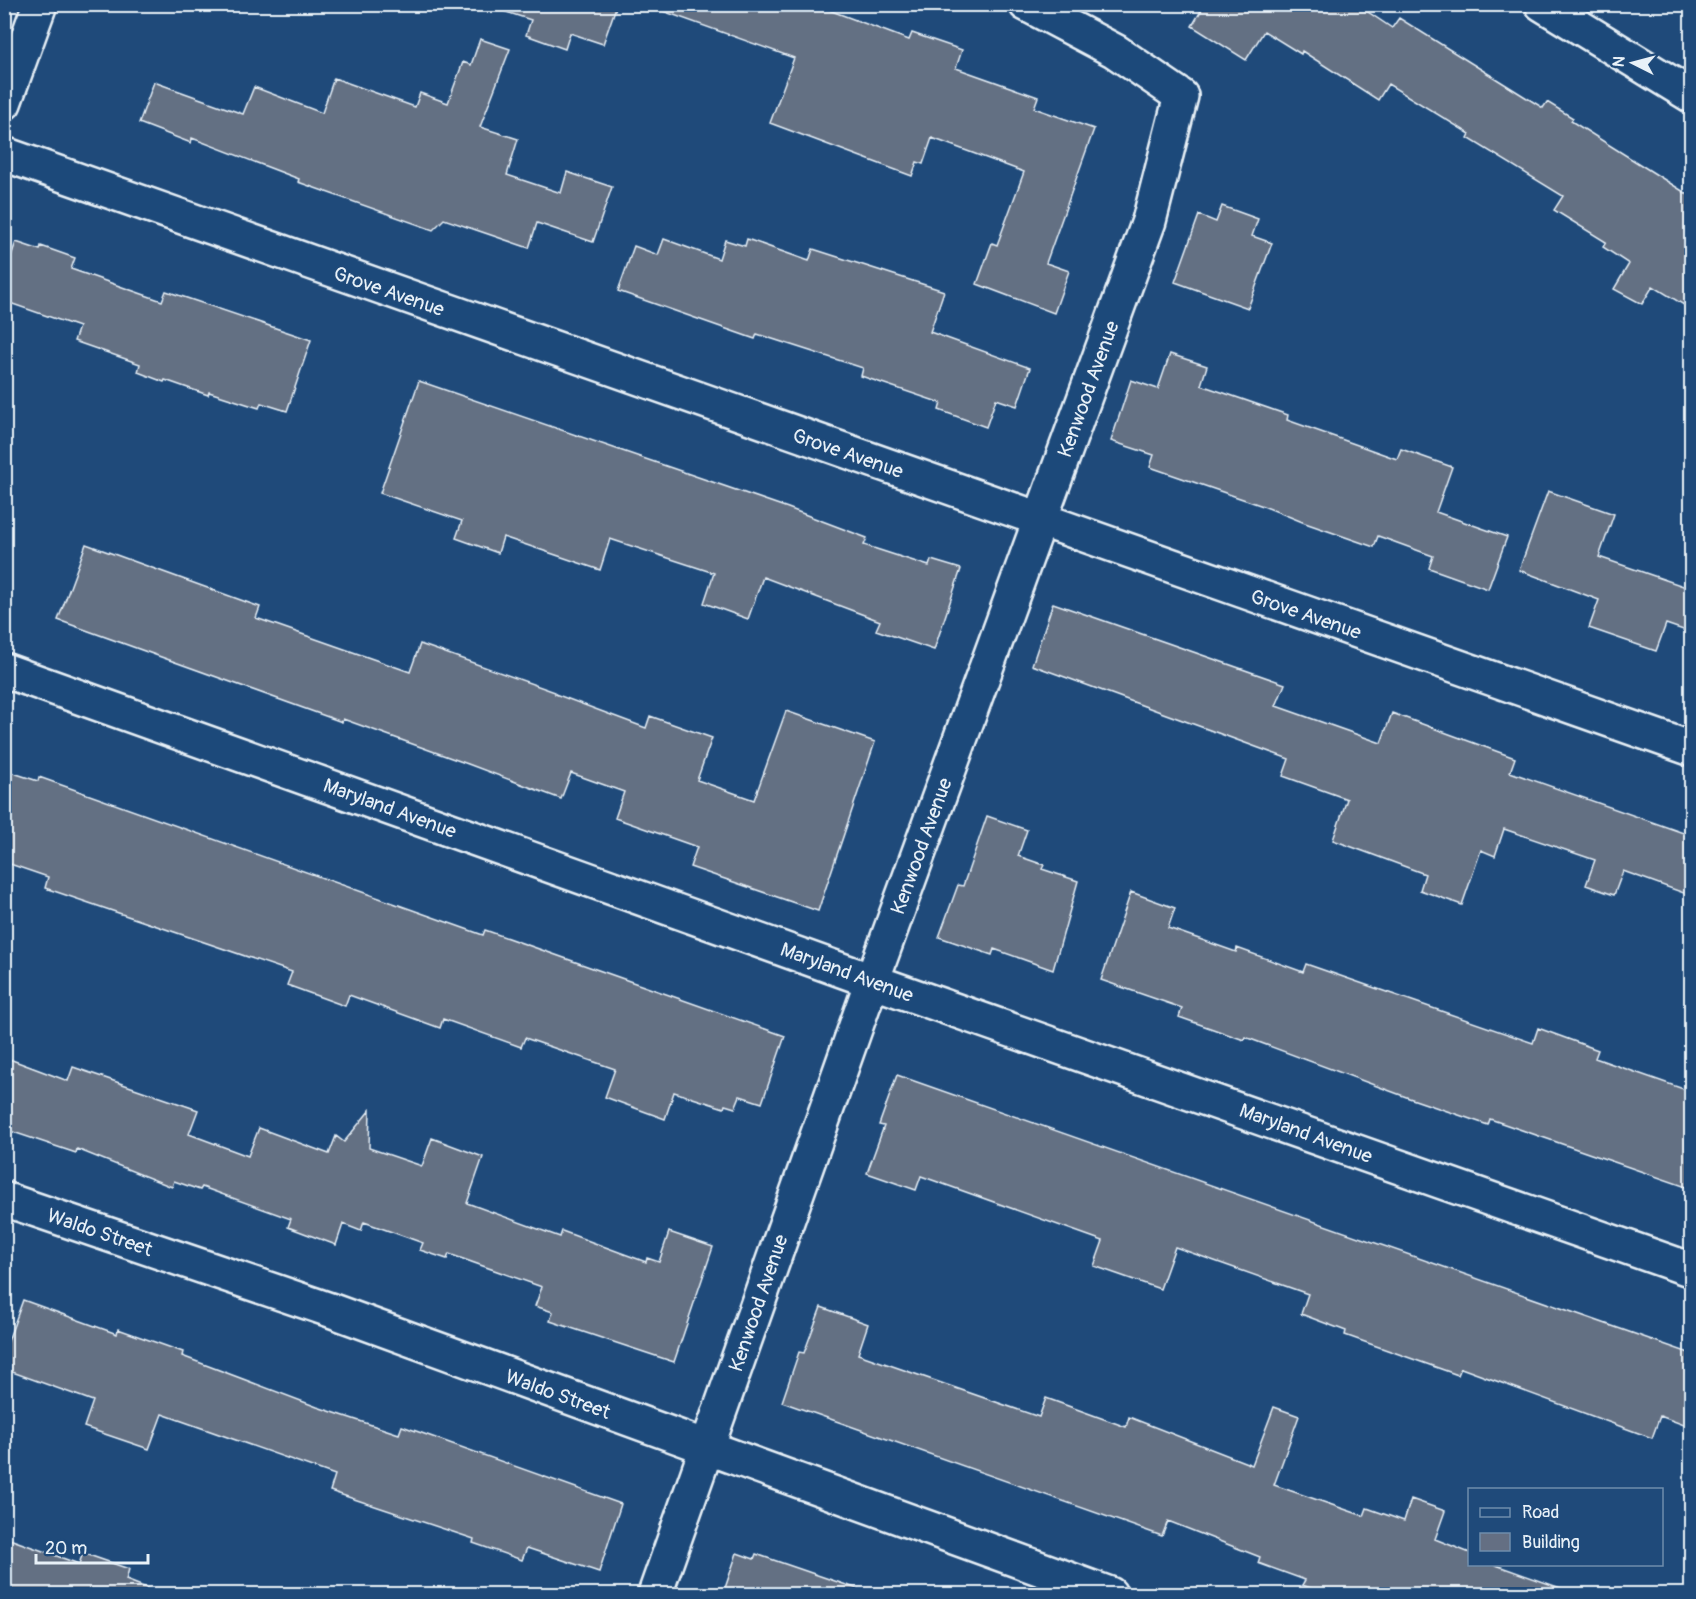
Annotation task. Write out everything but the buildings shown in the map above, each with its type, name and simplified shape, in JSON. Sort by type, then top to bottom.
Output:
[{"type":"street","points":[[4,103],[40,4]]},
{"type":"street","name":"Kenwood Avenue","points":[[656,1594],[872,981],[1149,220],[1181,96],[1115,51],[1026,4]]},
{"type":"street","points":[[1542,4],[1692,96]]},
{"type":"street","name":"Grove Avenue","points":[[4,154],[1692,749]]},
{"type":"street","name":"Maryland Avenue","points":[[4,669],[872,981],[1692,1270]]},
{"type":"street","name":"Waldo Street","points":[[4,1199],[330,1310],[1110,1594]]}]
